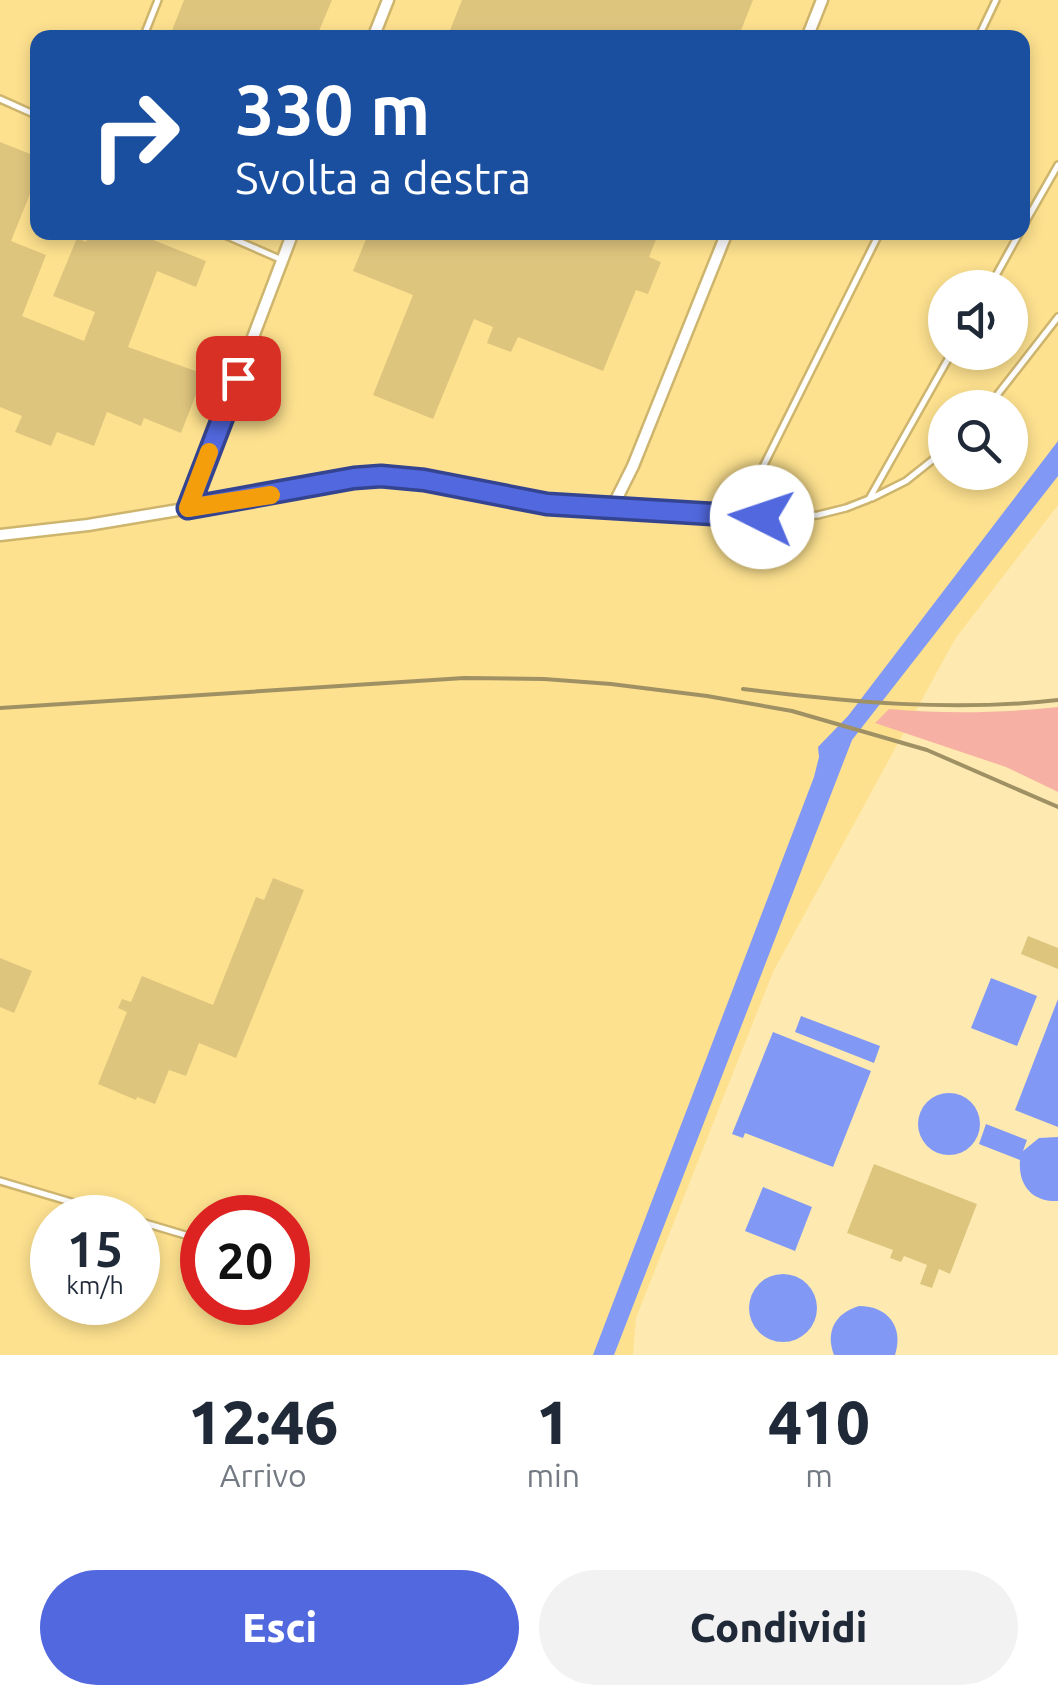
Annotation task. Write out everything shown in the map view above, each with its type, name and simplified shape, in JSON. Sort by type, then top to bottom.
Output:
[{"type":"street","points":[[376,30],[388,0]]},
{"type":"street","points":[[810,30],[822,0]]},
{"type":"street","points":[[188,508],[291,240]]},
{"type":"street","points":[[0,535],[88,525],[381,476],[424,480],[547,504],[606,507],[616,500],[633,466],[724,240]]},
{"type":"lane","points":[[147,30],[158,0]]},
{"type":"lane","points":[[982,30],[996,0]]},
{"type":"lane","points":[[0,99],[30,112]]},
{"type":"lane","points":[[1030,214],[1058,165]]},
{"type":"lane","points":[[236,240],[282,260]]},
{"type":"lane","points":[[739,516],[876,240]]},
{"type":"lane","points":[[998,270],[1015,240]]},
{"type":"lane","points":[[1001,390],[1058,318]]},
{"type":"lane","points":[[869,499],[942,370]]},
{"type":"lane","points":[[606,507],[784,518],[818,515],[869,499],[906,480],[928,463]]},
{"type":"lane","points":[[0,1181],[47,1195]]},
{"type":"shaded area","points":[[0,0],[1058,0],[1058,505],[955,639],[773,972],[636,1318],[633,1355],[0,1355]]},
{"type":"shaded area","points":[[1058,707],[1058,792],[1006,767],[875,723],[889,709],[973,712]]},
{"type":"water","points":[[1058,441],[1058,476],[852,740],[614,1355],[593,1355],[814,777],[818,747],[848,716],[1021,490],[1028,490],[1028,480]]},
{"type":"water","points":[[991,978],[1037,996],[1017,1046],[971,1028]]},
{"type":"water","points":[[1058,999],[1058,1127],[1015,1110]]},
{"type":"water","points":[[801,1016],[880,1046],[874,1063],[795,1032]]},
{"type":"water","points":[[773,1032],[871,1071],[833,1167],[745,1133],[743,1138],[732,1134]]},
{"type":"water","points":[[949,1093],[971,1102],[980,1124],[971,1146],[949,1155],[927,1146],[918,1124],[927,1102]]},
{"type":"water","points":[[986,1124],[1027,1140],[1023,1151],[1039,1138],[1058,1137],[1058,1201],[1041,1199],[1028,1190],[1021,1177],[1020,1160],[979,1144]]},
{"type":"water","points":[[763,1187],[812,1207],[795,1251],[745,1231]]},
{"type":"water","points":[[783,1274],[796,1276],[807,1284],[815,1295],[815,1321],[807,1332],[796,1340],[783,1342],[770,1340],[759,1332],[751,1321],[749,1308],[751,1295],[759,1284],[770,1276]]},
{"type":"water","points":[[859,1306],[878,1310],[891,1320],[897,1336],[895,1355],[834,1355],[834,1324],[844,1313]]},
{"type":"building","points":[[184,0],[332,0],[319,30],[172,30]]},
{"type":"building","points":[[462,0],[753,0],[741,30],[450,30]]},
{"type":"building","points":[[0,142],[30,154],[30,194],[11,241],[46,255],[22,316],[84,341],[95,312],[53,296],[76,240],[153,240],[206,261],[196,287],[157,271],[128,347],[204,374],[181,433],[144,418],[141,426],[107,412],[94,446],[57,432],[51,446],[15,432],[22,416],[0,407]]},
{"type":"building","points":[[366,240],[656,240],[649,257],[661,262],[648,294],[636,290],[603,371],[518,337],[511,352],[487,343],[493,327],[474,319],[433,419],[373,395],[413,295],[353,271]]},
{"type":"building","points":[[273,878],[304,890],[236,1058],[199,1043],[186,1076],[169,1070],[155,1104],[98,1084],[127,1012],[118,1008],[122,999],[131,1002],[142,976],[213,1005],[256,897],[264,900]]},
{"type":"building","points":[[1028,936],[1058,948],[1058,969],[1021,954]]},
{"type":"building","points":[[0,958],[32,971],[14,1013],[0,1007]]},
{"type":"building","points":[[874,1164],[977,1204],[950,1274],[939,1269],[932,1288],[920,1284],[927,1265],[904,1256],[901,1262],[890,1258],[893,1250],[847,1233]]},
{"type":"railway","points":[[0,708],[464,678],[611,684],[792,711],[927,750],[1058,807]]},
{"type":"railway","points":[[743,689],[900,704],[1019,704],[1058,700]]},
{"type":"slow traffic","points":[[209,452],[188,508],[271,495]]},
{"type":"route","points":[[238,378],[188,508],[381,476],[424,480],[547,504],[762,517]]}]
